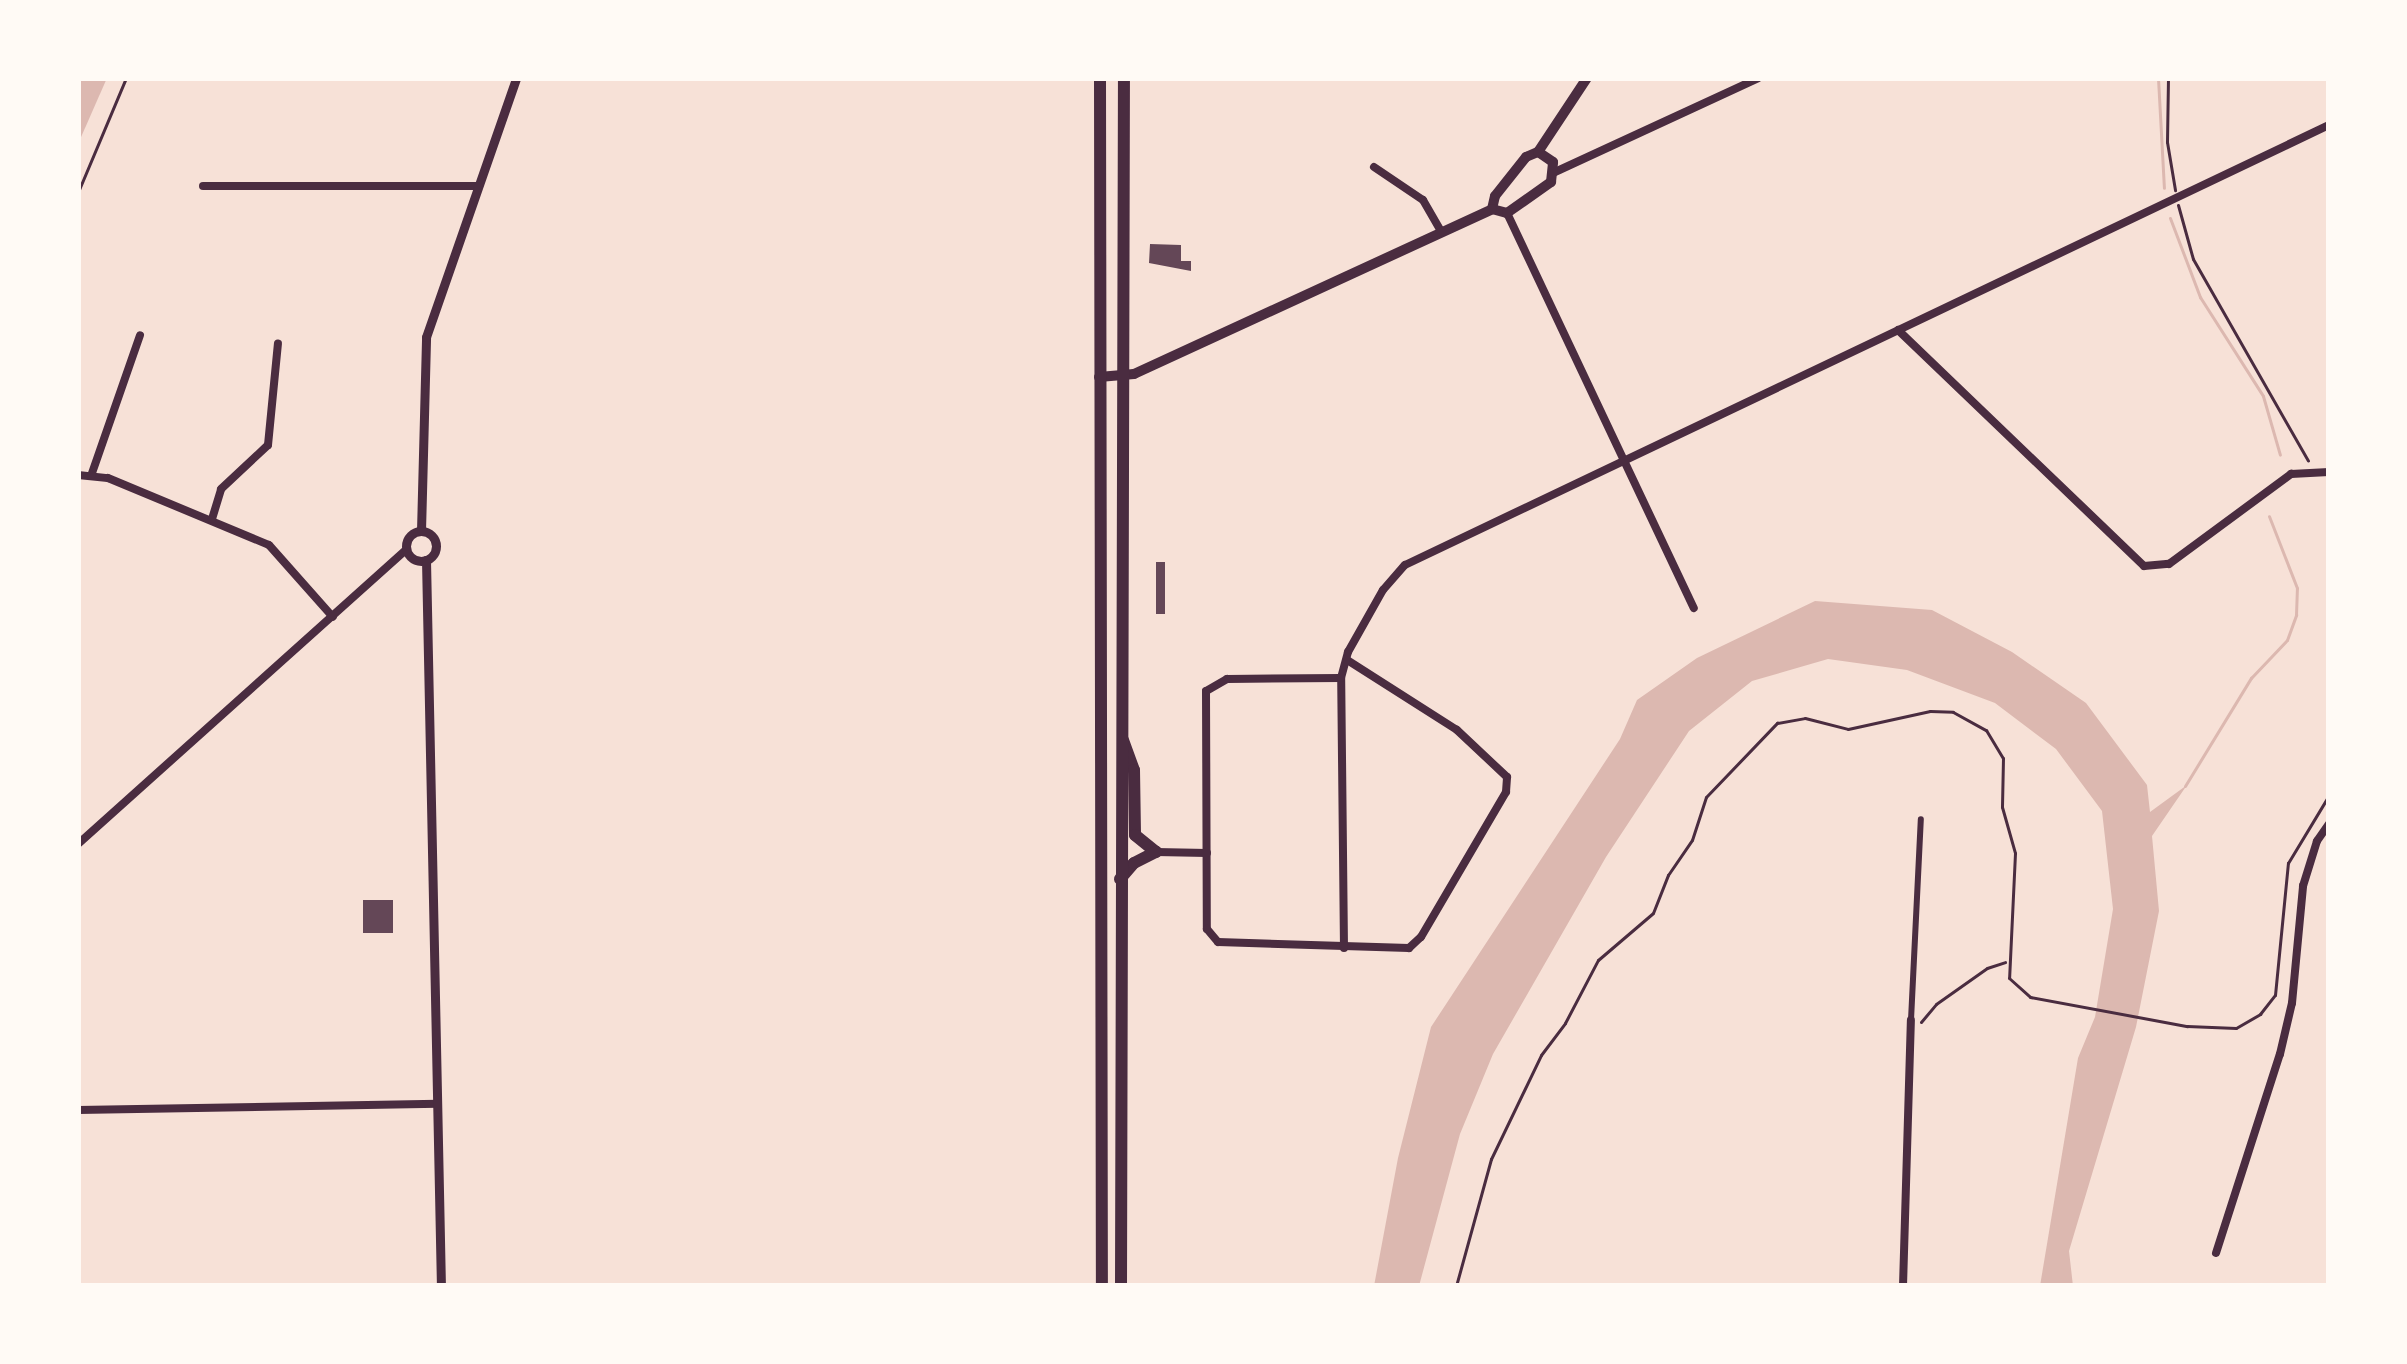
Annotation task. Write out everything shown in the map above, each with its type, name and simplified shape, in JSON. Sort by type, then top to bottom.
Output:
[{"type":"highway","points":[[1100,78],[1102,1286]]},
{"type":"highway","points":[[1121,1286],[1124,78]]},
{"type":"highway","points":[[1119,733],[1134,770],[1136,835],[1156,853],[1134,862],[1120,879]]},
{"type":"main road","points":[[1492,209],[1493,200],[1526,157],[1538,152],[1587,78]]},
{"type":"main road","points":[[1099,377],[1122,378],[1440,229],[1492,209],[1507,214],[1546,187],[1555,172],[1551,159],[1538,152]]},
{"type":"street","points":[[421,531],[426,337],[516,78]]},
{"type":"street","points":[[1555,172],[1758,78]]},
{"type":"street","points":[[1344,948],[1341,678],[1383,590],[1405,565],[2329,125]]},
{"type":"street","points":[[1374,167],[1423,200],[1440,229]]},
{"type":"street","points":[[203,186],[477,186]]},
{"type":"street","points":[[1507,214],[1694,608]]},
{"type":"street","points":[[1898,330],[2135,560],[2162,568],[2278,482],[2302,471],[2329,472]]},
{"type":"street","points":[[91,476],[140,335]]},
{"type":"street","points":[[212,519],[221,489],[268,445],[278,343]]},
{"type":"street","points":[[78,475],[212,519],[269,545],[333,617]]},
{"type":"street","points":[[78,844],[406,550],[409,536],[421,531]]},
{"type":"street","points":[[421,531],[436,543],[426,560],[441,1286]]},
{"type":"street","points":[[406,550],[416,561],[426,560]]},
{"type":"street","points":[[1341,678],[1227,679],[1206,692],[1207,928],[1218,943],[1398,950],[1421,937],[1506,792],[1507,777],[1457,730],[1347,660]]},
{"type":"street","points":[[1903,1286],[1921,819]]},
{"type":"street","points":[[2216,1252],[2280,1054],[2292,1003],[2303,886],[2317,841],[2329,824]]},
{"type":"street","points":[[1156,853],[1207,853]]},
{"type":"street","points":[[78,1110],[438,1104]]},
{"type":"path","points":[[78,192],[127,78]]},
{"type":"path","points":[[2168,78],[2173,182]]},
{"type":"path","points":[[2180,212],[2192,260],[2308,459]]},
{"type":"path","points":[[1456,1286],[1491,1159],[1540,1055],[1565,1023],[1598,960],[1653,914],[1667,875],[1692,840],[1706,797],[1777,723],[1805,718],[1848,729],[1930,711],[1954,712],[1986,730],[2003,758],[2002,807],[2017,866],[2015,918],[2006,962],[2018,992],[2167,1022],[2236,1028],[2260,1014],[2275,994],[2288,862],[2329,795]]},
{"type":"path","points":[[1910,1034],[1936,1004],[1987,968],[2006,962]]},
{"type":"shaded area","points":[[78,78],[107,78],[78,144]]},
{"type":"shaded area","points":[[1815,601],[1932,610],[2012,652],[2086,703],[2147,785],[2150,812],[2187,785],[2152,836],[2159,911],[2136,1027],[2069,1251],[2073,1286],[2040,1286],[2078,1058],[2095,1017],[2113,909],[2102,811],[2056,749],[1995,703],[1907,670],[1828,659],[1752,681],[1689,731],[1606,857],[1493,1054],[1460,1134],[1419,1286],[1374,1286],[1398,1158],[1431,1027],[1620,739],[1637,700],[1697,658]]},
{"type":"building","points":[[1150,244],[1181,245],[1181,261],[1191,261],[1191,271],[1149,263]]},
{"type":"building","points":[[1156,562],[1165,562],[1165,614],[1156,614]]},
{"type":"building","points":[[363,900],[393,900],[393,933],[363,933]]},
{"type":"waterway","points":[[2158,78],[2164,188]]},
{"type":"waterway","points":[[2170,218],[2200,297],[2263,396],[2280,455]]},
{"type":"waterway","points":[[2185,786],[2251,678],[2287,640],[2296,615],[2297,588],[2269,516]]}]
